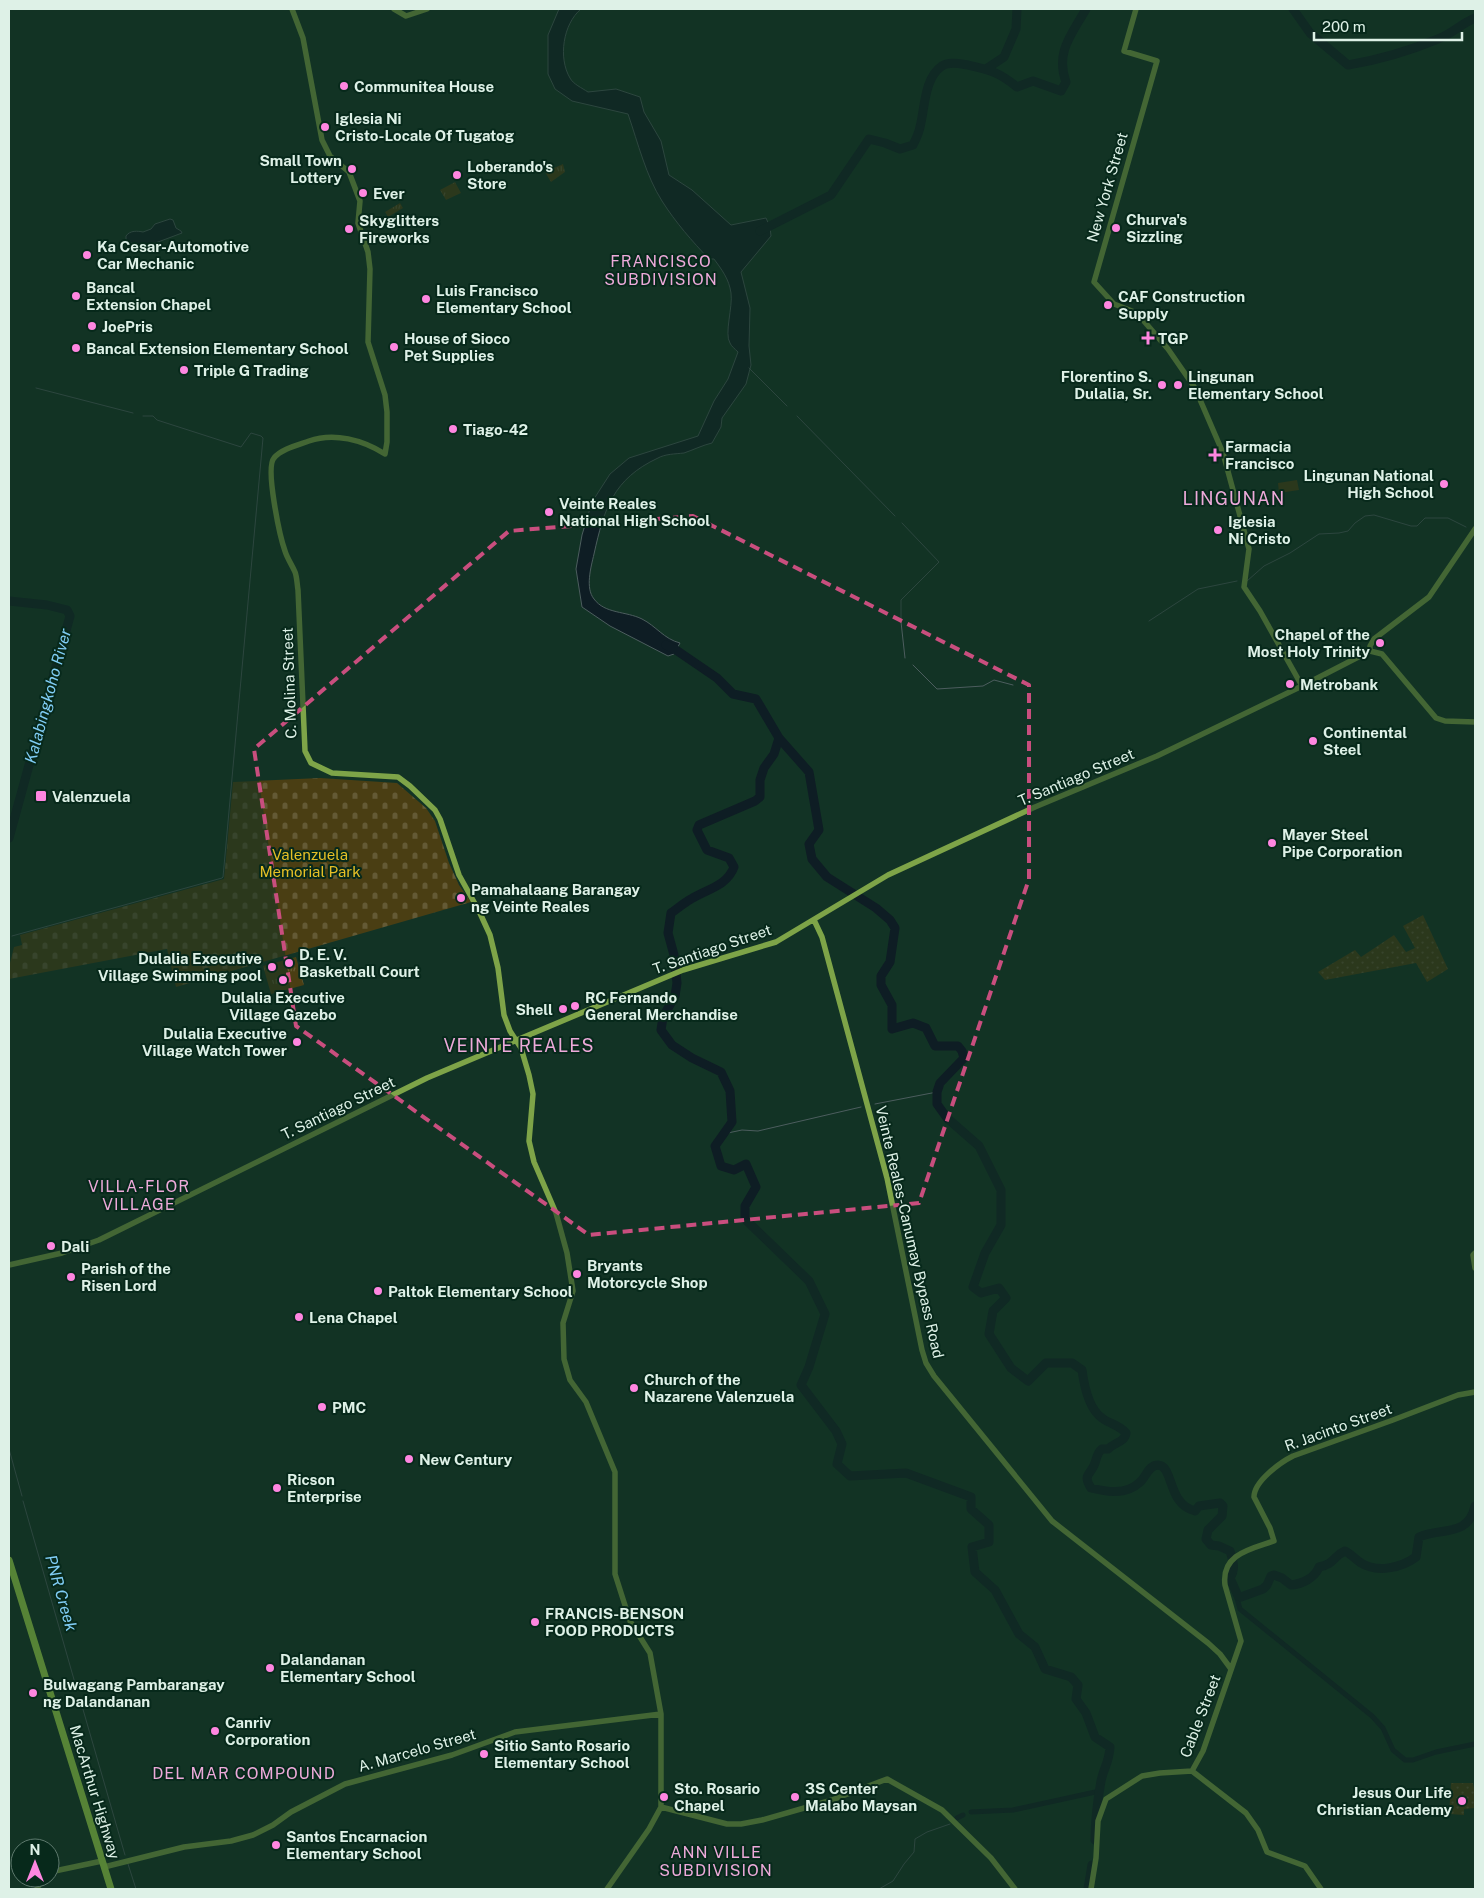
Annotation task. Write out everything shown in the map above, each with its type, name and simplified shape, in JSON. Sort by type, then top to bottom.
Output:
[{"type":"highway","name":"MacArthur Highway","points":[[9,1560],[111,1889]]},
{"type":"street","name":"C. Molina Street","points":[[292,9],[303,38],[322,140],[330,156],[349,172],[360,201],[358,223],[368,252],[370,269],[368,342],[385,396],[387,412],[387,442],[384,454],[369,446],[342,438],[324,437],[277,455],[271,464],[272,491],[280,534],[285,552],[296,573],[305,751],[312,763],[332,773],[398,777],[415,790],[435,810],[440,819],[459,874],[480,910],[490,935],[498,968],[504,1015],[524,1057],[533,1094],[529,1141],[531,1152],[556,1213],[569,1265],[572,1291],[563,1323],[564,1359],[570,1380],[586,1402],[615,1472],[615,1574],[626,1613],[634,1630],[650,1652],[661,1714],[661,1807]]},
{"type":"street","points":[[394,9],[406,16],[427,9]]},
{"type":"street","name":"New York Street","points":[[1135,11],[1124,51],[1156,61],[1094,279],[1095,285],[1114,304],[1132,311],[1156,335],[1178,362],[1195,388],[1222,453],[1249,549],[1244,587],[1260,611],[1302,686]]},
{"type":"street","points":[[1475,528],[1429,597],[1374,639],[1370,646],[1370,651],[1382,654],[1436,718],[1445,721],[1475,722]]},
{"type":"street","name":"T. Santiago Street","points":[[9,1265],[62,1253],[99,1240],[427,1078],[683,970],[776,942],[901,868],[1035,807],[1157,756],[1370,651]]},
{"type":"street","name":"Veinte Reales-Canumay Bypass Road","points":[[814,920],[822,937],[887,1178],[926,1363],[934,1376],[1052,1521],[1208,1643],[1220,1654],[1231,1669]]},
{"type":"street","points":[[1475,1253],[1473,1255],[1475,1268]]},
{"type":"street","name":"R. Jacinto Street","points":[[1231,1669],[1241,1641],[1224,1577],[1229,1562],[1244,1552],[1274,1541],[1270,1528],[1254,1497],[1254,1493],[1279,1464],[1293,1456],[1458,1395],[1475,1392]]},
{"type":"street","name":"Cable Street","points":[[1192,1771],[1203,1751],[1231,1669]]},
{"type":"street","name":"A. Marcelo Street","points":[[60,1870],[103,1864],[184,1847],[231,1841],[273,1825],[292,1812],[345,1784],[452,1755],[515,1732],[661,1714]]},
{"type":"street","points":[[1091,1889],[1096,1858],[1098,1821],[1106,1799],[1142,1776],[1160,1772],[1192,1771],[1246,1813],[1258,1830],[1266,1852],[1305,1866],[1321,1889]]},
{"type":"street","points":[[608,1889],[649,1830],[661,1807],[727,1824],[741,1824],[832,1800],[887,1779],[942,1810],[991,1858],[1015,1889]]},
{"type":"highlighted area","points":[[693,516],[1029,685],[1029,879],[919,1203],[589,1235],[296,1026],[254,749],[509,531]]},
{"type":"green space","points":[[563,164],[565,172],[551,182],[545,172]]},
{"type":"green space","points":[[455,182],[461,193],[446,200],[440,190]]},
{"type":"green space","points":[[400,203],[403,208],[388,217],[385,212]]},
{"type":"green space","points":[[1297,480],[1299,490],[1279,493],[1278,483]]},
{"type":"green space","name":"Valenzuela Memorial Park","points":[[320,778],[397,783],[426,808],[435,821],[449,863],[459,885],[471,902],[176,987],[167,949],[9,979],[9,967],[14,947],[22,945],[20,935],[224,879],[233,782]]},
{"type":"green space","points":[[1423,915],[1448,969],[1427,982],[1416,963],[1325,980],[1318,972],[1355,950],[1361,957],[1394,935],[1406,952],[1415,948],[1403,926]]},
{"type":"green space","points":[[296,957],[304,985],[271,994],[263,966]]},
{"type":"green space","name":"D. E. V. Basketball Court","points":[[295,958],[297,965],[283,968],[281,962]]},
{"type":"green space","name":"Jesus Our Life Christian Academy","points":[[1451,1783],[1473,1783],[1475,1808],[1464,1809],[1464,1815],[1449,1814]]},
{"type":"shaded area","points":[[559,9],[581,9],[575,15],[566,32],[563,51],[566,70],[573,82],[588,92],[616,89],[640,97],[644,112],[661,141],[669,175],[692,190],[731,225],[766,218],[770,227],[771,236],[741,272],[750,308],[749,346],[751,365],[746,384],[722,418],[721,427],[712,443],[684,453],[661,457],[643,466],[621,486],[607,509],[591,565],[589,583],[594,599],[610,610],[642,619],[669,639],[680,643],[674,654],[668,656],[610,626],[582,607],[576,569],[582,535],[592,502],[610,474],[629,458],[698,436],[714,401],[728,379],[738,352],[728,339],[731,293],[727,279],[714,259],[709,259],[690,239],[656,191],[628,114],[572,101],[555,89],[548,74],[548,35]]},
{"type":"shaded area","points":[[170,219],[173,220],[176,228],[182,233],[142,248],[138,244],[130,243],[126,240],[126,236],[132,232],[143,232],[151,229],[155,224]]},
{"type":"waterway","points":[[986,69],[1004,57],[1016,29],[1017,9]]},
{"type":"waterway","points":[[760,231],[831,195],[869,139],[900,149],[913,145],[920,129],[928,86],[936,71],[945,64],[968,65],[988,70],[1005,78],[1017,87],[1033,81],[1061,91],[1066,82],[1063,71],[1064,52],[1071,35],[1086,9]]},
{"type":"waterway","points":[[1293,9],[1310,33],[1348,65],[1382,58],[1427,43],[1443,37],[1475,18]]},
{"type":"waterway","points":[[749,368],[787,406]]},
{"type":"waterway","points":[[36,388],[133,413]]},
{"type":"waterway","points":[[12,936],[223,877],[263,438],[251,433],[241,447],[157,420],[153,416],[143,416]]},
{"type":"waterway","points":[[797,416],[895,516]]},
{"type":"waterway","points":[[1247,581],[1264,566],[1290,553],[1319,534],[1348,531],[1365,516],[1374,515],[1411,526],[1417,526],[1425,518],[1448,518],[1466,527]]},
{"type":"waterway","points":[[902,523],[939,562],[901,600],[901,622],[905,658]]},
{"type":"waterway","points":[[1149,621],[1198,589],[1237,581]]},
{"type":"waterway","name":"Kalabingkoho River","points":[[9,601],[47,605],[67,610],[70,616],[9,838]]},
{"type":"waterway","points":[[666,645],[717,678],[733,694],[756,699],[779,738],[809,772],[819,830],[809,844],[812,859],[827,877],[876,908],[890,920],[895,928],[890,962],[881,976],[881,985],[892,1005],[892,1029],[913,1023],[926,1028],[935,1046],[958,1046],[962,1051],[964,1058],[940,1083],[937,1092],[937,1104],[947,1118],[979,1146],[1001,1190],[1001,1225],[985,1253],[973,1287],[981,1293],[999,1288],[1006,1298],[993,1311],[989,1334],[1011,1368],[1028,1381],[1046,1363],[1072,1363],[1082,1370],[1090,1403],[1097,1414],[1126,1433],[1122,1440],[1108,1449],[1102,1449],[1097,1455],[1087,1477],[1091,1488],[1116,1492],[1134,1487],[1141,1481],[1149,1469],[1158,1465],[1167,1472],[1175,1494],[1186,1507],[1195,1511],[1199,1506],[1220,1503],[1223,1506],[1222,1516],[1208,1530],[1206,1539],[1211,1545],[1230,1551],[1233,1562],[1230,1578],[1238,1596],[1241,1597],[1263,1589],[1271,1576],[1274,1575],[1291,1585],[1304,1582],[1319,1567],[1328,1564],[1345,1551],[1361,1563],[1374,1568],[1389,1568],[1403,1564],[1416,1557],[1419,1537],[1460,1527],[1466,1523],[1475,1506]]},
{"type":"waterway","points":[[913,665],[937,689],[983,686],[994,680],[1013,685]]},
{"type":"waterway","points":[[779,738],[774,754],[764,768],[760,780],[760,797],[755,801],[699,825],[697,830],[707,850],[729,858],[734,867],[727,879],[722,883],[691,899],[671,913],[668,933],[674,955],[677,983],[675,996],[663,1017],[661,1030],[672,1045],[692,1058],[721,1072],[730,1091],[732,1122],[715,1146],[721,1166],[734,1170],[746,1164],[756,1187],[745,1206],[745,1219],[809,1281],[825,1314],[809,1367],[801,1385],[836,1431],[842,1444],[837,1464],[850,1476],[906,1473],[971,1497],[971,1509],[989,1525],[989,1542],[972,1547],[975,1572],[995,1590],[1019,1634],[1035,1647],[1045,1669],[1071,1677],[1078,1685],[1076,1699],[1086,1713],[1095,1737],[1110,1747],[1100,1788],[1095,1840]]},
{"type":"waterway","points":[[875,1104],[937,1092]]},
{"type":"waterway","points":[[723,1134],[742,1130],[758,1131],[861,1107]]},
{"type":"waterway","name":"PNR Creek","points":[[9,1449],[22,1496]]},
{"type":"waterway","name":"PNR Creek","points":[[23,1501],[77,1690]]},
{"type":"waterway","points":[[1235,1591],[1240,1609],[1372,1716],[1383,1728],[1393,1750],[1405,1760],[1413,1760],[1436,1752],[1475,1744]]},
{"type":"waterway","name":"PNR Creek","points":[[80,1699],[125,1855]]},
{"type":"waterway","points":[[971,1812],[1013,1810],[1100,1791]]},
{"type":"waterway","points":[[957,1818],[963,1815]]},
{"type":"waterway","points":[[879,1889],[893,1881],[914,1852],[915,1839],[927,1832],[950,1824]]},
{"type":"waterway","name":"PNR Creek","points":[[128,1864],[136,1889]]},
{"type":"waterway","points":[[1088,1889],[1092,1865]]},
{"type":"place","name":"Communitea House","points":[[344,86]]},
{"type":"place","name":"Iglesia Ni Cristo-Locale Of Tugatog","points":[[325,127]]},
{"type":"place","name":"Small Town Lottery","points":[[352,169]]},
{"type":"place","name":"Loberando's Store","points":[[457,175]]},
{"type":"place","name":"Ever","points":[[363,193]]},
{"type":"place","name":"Churva's Sizzling","points":[[1116,228]]},
{"type":"place","name":"Skyglitters Fireworks","points":[[349,229]]},
{"type":"place","name":"Ka Cesar-Automotive Car Mechanic","points":[[87,255]]},
{"type":"place","name":"Bancal Extension Chapel","points":[[76,296]]},
{"type":"place","name":"Luis Francisco Elementary School","points":[[426,299]]},
{"type":"place","name":"CAF Construction Supply","points":[[1108,305]]},
{"type":"place","name":"JoePris","points":[[92,326]]},
{"type":"place","name":"TGP","points":[[1148,338]]},
{"type":"place","name":"House of Sioco Pet Supplies","points":[[394,347]]},
{"type":"place","name":"Bancal Extension Elementary School","points":[[76,348]]},
{"type":"place","name":"Triple G Trading","points":[[184,370]]},
{"type":"place","name":"Florentino S. Dulalia, Sr.","points":[[1162,385]]},
{"type":"place","name":"Lingunan Elementary School","points":[[1178,385]]},
{"type":"place","name":"Tiago-42","points":[[453,429]]},
{"type":"place","name":"Farmacia Francisco","points":[[1215,455]]},
{"type":"place","name":"Lingunan National High School","points":[[1444,484]]},
{"type":"place","name":"Veinte Reales National High School","points":[[549,512]]},
{"type":"place","name":"Iglesia Ni Cristo","points":[[1218,530]]},
{"type":"place","name":"Chapel of the Most Holy Trinity","points":[[1380,643]]},
{"type":"place","name":"Metrobank","points":[[1290,684]]},
{"type":"place","name":"Continental Steel","points":[[1313,741]]},
{"type":"place","name":"Valenzuela","points":[[41,796]]},
{"type":"place","name":"Mayer Steel Pipe Corporation","points":[[1272,843]]},
{"type":"place","name":"Pamahalaang Barangay ng Veinte Reales","points":[[461,898]]},
{"type":"place","name":"D. E. V. Basketball Court","points":[[289,963]]},
{"type":"place","name":"Dulalia Executive Village Swimming pool","points":[[272,967]]},
{"type":"place","name":"Dulalia Executive Village Gazebo","points":[[283,980]]},
{"type":"place","name":"RC Fernando General Merchandise","points":[[575,1006]]},
{"type":"place","name":"Shell","points":[[563,1009]]},
{"type":"place","name":"Dulalia Executive Village Watch Tower","points":[[297,1042]]},
{"type":"place","name":"Dali","points":[[51,1246]]},
{"type":"place","name":"Bryants Motorcycle Shop","points":[[577,1274]]},
{"type":"place","name":"Parish of the Risen Lord","points":[[71,1277]]},
{"type":"place","name":"Paltok Elementary School","points":[[378,1291]]},
{"type":"place","name":"Lena Chapel","points":[[299,1317]]},
{"type":"place","name":"Church of the Nazarene Valenzuela","points":[[634,1388]]},
{"type":"place","name":"PMC","points":[[322,1407]]},
{"type":"place","name":"New Century","points":[[409,1459]]},
{"type":"place","name":"Ricson Enterprise","points":[[277,1488]]},
{"type":"place","name":"FRANCIS-BENSON FOOD PRODUCTS","points":[[535,1622]]},
{"type":"place","name":"Dalandanan Elementary School","points":[[270,1668]]},
{"type":"place","name":"Bulwagang Pambarangay ng Dalandanan","points":[[33,1693]]},
{"type":"place","name":"Canriv Corporation","points":[[215,1731]]},
{"type":"place","name":"Sitio Santo Rosario Elementary School","points":[[484,1754]]},
{"type":"place","name":"Sto. Rosario Chapel","points":[[664,1797]]},
{"type":"place","name":"3S Center Malabo Maysan","points":[[795,1797]]},
{"type":"place","name":"Jesus Our Life Christian Academy","points":[[1462,1801]]},
{"type":"place","name":"Santos Encarnacion Elementary School","points":[[276,1845]]},
{"type":"district","name":"FRANCISCO SUBDIVISION","points":[[661,270]]},
{"type":"district","name":"LINGUNAN","points":[[1234,498]]},
{"type":"district","name":"VEINTE REALES","points":[[519,1045]]},
{"type":"district","name":"VILLA-FLOR VILLAGE","points":[[139,1195]]},
{"type":"district","name":"DEL MAR COMPOUND","points":[[244,1773]]},
{"type":"district","name":"ANN VILLE SUBDIVISION","points":[[716,1861]]}]
